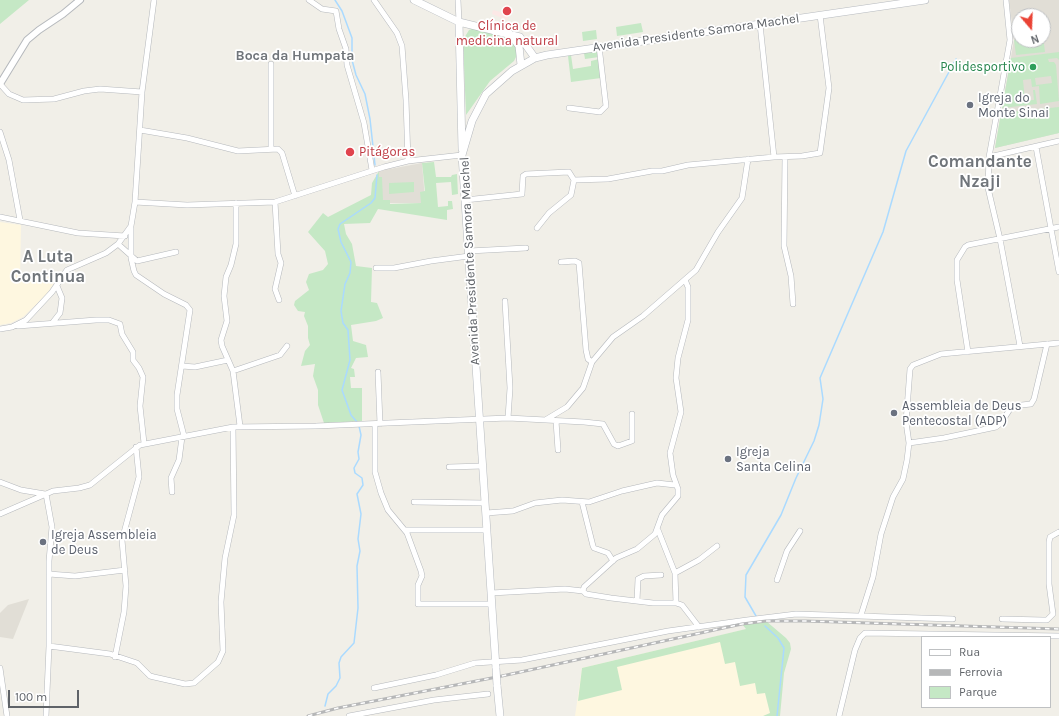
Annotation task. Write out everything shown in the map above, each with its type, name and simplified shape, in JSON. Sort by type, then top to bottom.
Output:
[{"type":"main road","points":[[414,0],[459,22],[520,37],[535,58]]},
{"type":"main road","name":"Avenida Presidente Samora Machel","points":[[500,716],[462,155],[472,121],[486,94],[502,78],[521,65],[535,58],[599,46],[924,0]]},
{"type":"main road","points":[[459,22],[462,155]]},
{"type":"main road","points":[[509,34],[519,46],[521,65]]},
{"type":"main road","name":"Avenida Presidente Samora Machel","points":[[497,716],[498,694]]},
{"type":"street","points":[[80,0],[27,40],[0,84],[9,94],[23,100],[54,99],[84,91],[100,89],[142,92]]},
{"type":"street","points":[[154,0],[142,92],[131,258],[136,275],[164,294],[186,305],[190,310],[177,395],[177,409],[183,436],[179,460],[171,478],[172,492]]},
{"type":"street","points":[[309,0],[322,9],[336,11],[339,29],[346,49],[347,65],[364,123],[372,170]]},
{"type":"street","points":[[374,0],[397,33],[402,46],[408,161]]},
{"type":"street","points":[[458,0],[459,22]]},
{"type":"street","points":[[1006,0],[1010,40],[989,157],[989,194],[1000,239],[1020,346]]},
{"type":"street","points":[[574,180],[608,179],[652,171],[662,172],[688,166],[748,159],[774,157],[785,158],[820,153],[829,88],[820,15]]},
{"type":"street","points":[[760,24],[774,157]]},
{"type":"street","points":[[569,108],[600,112],[606,106],[599,46]]},
{"type":"street","points":[[270,149],[271,64]]},
{"type":"street","points":[[140,130],[187,138],[238,151],[278,149],[282,153],[295,196]]},
{"type":"street","points":[[0,132],[9,160],[20,220]]},
{"type":"street","points":[[989,157],[1059,142]]},
{"type":"street","points":[[1036,147],[1059,272]]},
{"type":"street","points":[[135,202],[187,205],[275,202],[372,170],[408,161],[462,155]]},
{"type":"street","points":[[785,158],[784,246],[791,276],[793,304]]},
{"type":"street","points":[[545,420],[567,407],[583,388],[592,362],[618,332],[644,316],[696,270],[718,232],[742,198],[748,159]]},
{"type":"street","points":[[465,200],[522,194],[524,176],[526,174],[565,172],[572,174],[574,180],[571,196],[549,213],[537,228]]},
{"type":"street","points":[[275,202],[278,254],[281,263],[275,289],[279,300]]},
{"type":"street","points":[[236,204],[236,244],[231,265],[226,277],[224,296],[227,320],[221,340],[222,346],[233,371],[240,426]]},
{"type":"street","points":[[0,217],[78,233],[126,236]]},
{"type":"street","points":[[12,327],[32,315],[57,286],[67,270],[106,253],[126,236],[132,226]]},
{"type":"street","points":[[968,352],[956,280],[957,260],[965,247],[968,245],[1059,227]]},
{"type":"street","points":[[118,244],[131,258],[137,261],[176,252]]},
{"type":"street","points":[[376,268],[394,268],[469,253],[526,248]]},
{"type":"street","points":[[561,262],[576,261],[580,263],[585,343],[588,359],[592,362]]},
{"type":"street","points":[[583,591],[584,587],[613,561],[636,548],[658,530],[662,515],[678,496],[670,453],[681,412],[676,378],[678,358],[688,320],[688,287],[685,280]]},
{"type":"street","points":[[53,322],[60,312],[62,298],[57,286]]},
{"type":"street","points":[[505,301],[505,339],[510,388],[508,418]]},
{"type":"street","points":[[0,329],[53,322],[109,320],[120,324],[122,334],[133,352],[133,360],[143,377],[140,406],[144,444]]},
{"type":"street","points":[[862,615],[873,577],[881,534],[894,497],[903,479],[910,443],[906,422],[910,369],[913,365],[941,354],[1059,343]]},
{"type":"street","points":[[910,443],[944,438],[996,427],[1012,406],[1031,404],[1034,399],[1047,344]]},
{"type":"street","points":[[233,371],[280,355],[286,346]]},
{"type":"street","points":[[182,366],[194,367],[228,360]]},
{"type":"street","points":[[378,372],[375,472],[388,510],[405,530],[421,571],[422,576],[418,585],[418,604],[492,604]]},
{"type":"street","points":[[0,514],[18,508],[46,494],[90,485],[136,447],[144,444],[233,427],[316,426],[508,418],[603,424],[614,444],[618,446],[632,441],[632,414]]},
{"type":"street","points":[[556,421],[558,450]]},
{"type":"street","points":[[49,646],[80,649],[115,657],[137,663],[150,676],[190,684],[218,662],[222,657],[221,602],[225,558],[234,515],[233,427]]},
{"type":"street","points":[[115,657],[124,612],[125,570],[122,540],[139,477],[136,447]]},
{"type":"street","points":[[449,467],[483,466]]},
{"type":"street","points":[[0,482],[21,490],[46,494]]},
{"type":"street","points":[[486,513],[513,511],[535,503],[562,500],[582,502],[594,501],[637,486],[657,483],[675,485]]},
{"type":"street","points":[[46,494],[52,527],[49,574],[49,646],[46,716]]},
{"type":"street","points":[[414,502],[485,503]]},
{"type":"street","points":[[582,502],[594,548],[608,553],[613,561]]},
{"type":"street","points":[[405,530],[487,530]]},
{"type":"street","points":[[658,530],[675,573],[676,603]]},
{"type":"street","points":[[777,580],[787,551],[800,531]]},
{"type":"street","points":[[1002,619],[1047,620],[1053,614],[1049,584],[1049,542],[1050,537],[1059,532]]},
{"type":"street","points":[[675,573],[699,560],[717,546]]},
{"type":"street","points":[[49,574],[75,576],[125,570]]},
{"type":"street","points":[[637,601],[638,579],[644,576],[662,574]]},
{"type":"street","points":[[491,593],[545,590],[583,591],[586,594],[637,601],[676,603],[682,605],[699,627]]},
{"type":"street","points":[[374,688],[436,675],[475,663],[496,665],[641,636],[796,614],[953,619]]},
{"type":"street","points":[[839,716],[855,650],[860,638],[865,633],[1059,636]]},
{"type":"street","points":[[0,668],[7,716]]},
{"type":"street","points":[[349,716],[434,700],[488,694]]},
{"type":"shaded area","points":[[1009,0],[1059,0],[1059,133],[995,148],[1013,48],[1051,48],[1051,8],[1011,8],[1011,16]]},
{"type":"shaded area","name":"Clínica de medicina natural","points":[[506,4],[510,6],[509,9],[511,10],[507,20],[492,14],[493,10],[504,13]]},
{"type":"shaded area","points":[[422,163],[425,200],[421,203],[378,203],[379,171]]},
{"type":"shaded area","points":[[0,222],[21,225],[20,281],[39,276],[54,277],[54,283],[46,295],[23,317],[11,323],[0,325]]},
{"type":"shaded area","points":[[29,599],[13,639],[0,637],[0,613],[8,605]]},
{"type":"shaded area","points":[[747,629],[775,716],[575,716],[582,668]]},
{"type":"green space","points":[[0,0],[29,0],[0,24]]},
{"type":"green space","points":[[641,23],[643,32],[617,36],[616,27]]},
{"type":"green space","points":[[474,28],[506,36],[512,41],[516,48],[516,57],[514,61],[490,81],[466,115],[463,40],[469,30]]},
{"type":"green space","points":[[596,30],[597,39],[583,41],[582,32]]},
{"type":"green space","points":[[1015,48],[1044,48],[1045,52],[1016,55]]},
{"type":"green space","points":[[598,51],[599,57],[585,59],[584,53]]},
{"type":"green space","points":[[1059,52],[1059,60],[1057,58],[1048,59],[1049,62],[1054,62],[1056,65],[1059,101],[1040,104],[1039,86],[1032,87],[1031,79],[1023,80],[1025,100],[1034,100],[1033,90],[1035,90],[1037,104],[1002,108],[1011,58]],"holes":[[[1051,76],[1052,83],[1036,85],[1035,78]]]},
{"type":"green space","points":[[571,55],[573,69],[591,66],[591,61],[599,59],[601,78],[571,82],[568,56]]},
{"type":"green space","points":[[1059,107],[1059,133],[995,148],[1001,113]]},
{"type":"green space","points":[[434,162],[436,177],[451,177],[452,175],[457,174],[458,194],[452,195],[451,182],[436,183],[438,207],[448,206],[448,201],[452,201],[453,209],[447,210],[447,220],[378,209],[370,223],[344,224],[346,234],[352,244],[356,266],[372,268],[371,302],[377,303],[383,318],[376,321],[351,325],[353,341],[366,345],[368,357],[356,358],[351,368],[354,369],[355,377],[350,377],[351,388],[362,388],[362,421],[324,423],[318,405],[318,390],[313,376],[315,364],[301,366],[305,351],[310,345],[308,338],[308,326],[304,316],[305,312],[298,311],[294,305],[295,301],[309,290],[306,282],[309,274],[323,270],[328,264],[325,251],[308,232],[323,213],[328,217],[371,195],[372,183],[379,171],[379,177],[382,177],[383,200],[390,200],[390,204],[421,203],[420,192],[425,191],[422,163]]},
{"type":"green space","points":[[414,182],[414,192],[389,194],[389,183]]},
{"type":"green space","points":[[766,621],[786,638],[790,643],[791,649],[784,673],[780,716],[763,716],[770,713],[765,693],[757,694],[755,683],[740,686],[735,662],[725,664],[720,642],[617,667],[622,690],[578,701],[582,668],[746,629],[742,624]]},
{"type":"waterway","points":[[335,0],[342,11],[352,38],[352,60],[356,75],[365,94],[370,119],[375,165]]},
{"type":"waterway","points":[[756,616],[745,597],[746,575],[781,515],[796,478],[814,441],[819,425],[823,399],[820,378],[883,232],[906,151],[956,59]]},
{"type":"waterway","points":[[357,422],[351,415],[342,390],[350,360],[348,330],[343,323],[341,311],[345,284],[350,273],[351,262],[341,242],[338,229],[340,224],[371,203],[375,198],[377,175]]},
{"type":"waterway","points":[[325,706],[328,694],[336,686],[340,678],[339,663],[341,657],[354,643],[358,608],[357,566],[360,551],[358,539],[361,514],[357,494],[363,485],[362,478],[355,473],[354,468],[359,459],[358,452],[361,435],[359,426]]},
{"type":"waterway","points":[[765,626],[778,638],[784,648],[777,716]]},
{"type":"railway","points":[[308,716],[338,708],[502,676],[742,624],[766,621],[1059,629]]},
{"type":"place","name":"Clínica de medicina natural","points":[[507,11]]},
{"type":"place","name":"Polidesportivo","points":[[1033,67]]},
{"type":"place","name":"Igreja do Monte Sinai","points":[[970,105]]},
{"type":"place","name":"Pitágoras","points":[[350,152]]},
{"type":"place","name":"Assembleia de Deus Pentecostal (ADP)","points":[[894,413]]},
{"type":"place","name":"Igreja Santa Celina","points":[[728,459]]},
{"type":"place","name":"Igreja Assembleia de Deus","points":[[43,542]]},
{"type":"district","name":"Boca da Humpata","points":[[295,56]]},
{"type":"district","name":"Comandante Nzaji","points":[[980,172]]},
{"type":"district","name":"A Luta Continua","points":[[48,267]]}]
